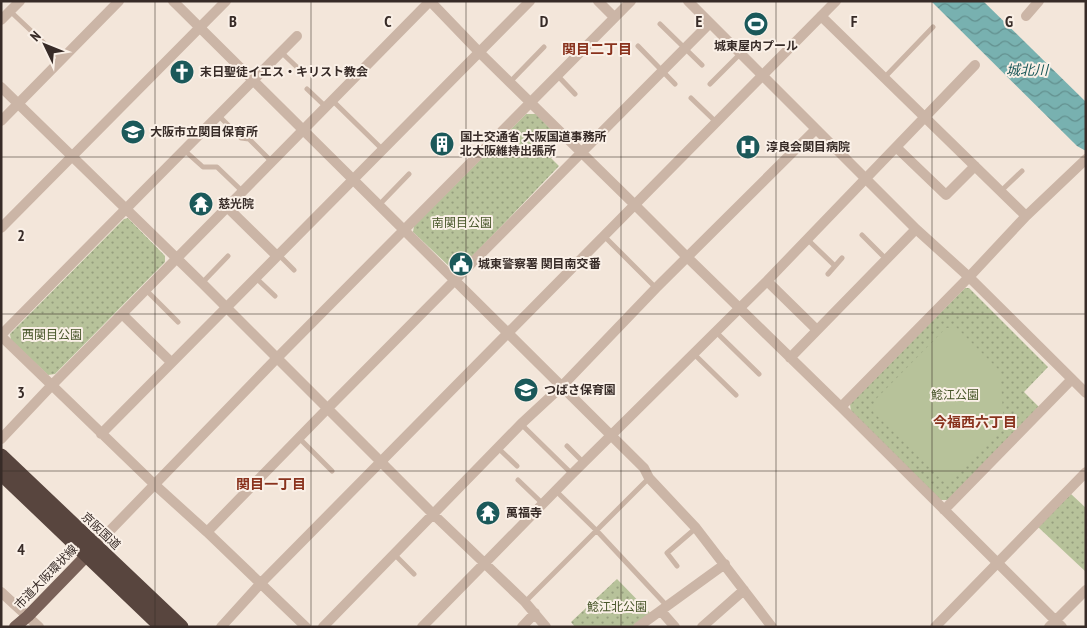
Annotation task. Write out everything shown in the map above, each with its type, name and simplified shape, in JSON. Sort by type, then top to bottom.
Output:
[{"type":"highway","name":"京阪国道","points":[[1,456],[162,627]]},
{"type":"highway","name":"京阪国道","points":[[1,473],[181,627]]},
{"type":"main road","name":"市道大阪環状線","points":[[15,627],[91,551]]},
{"type":"street","points":[[1,121],[119,1]]},
{"type":"street","points":[[173,1],[644,468],[649,478],[696,528],[725,564],[768,625]]},
{"type":"street","points":[[1,228],[226,1]]},
{"type":"street","points":[[1,439],[52,384],[430,1],[510,83],[841,407],[997,563],[1056,625],[1086,590]]},
{"type":"street","points":[[101,434],[530,1]]},
{"type":"street","points":[[598,1],[614,17]]},
{"type":"street","points":[[91,551],[277,358],[631,1]]},
{"type":"street","points":[[688,1],[916,229],[969,277],[1086,392]]},
{"type":"street","points":[[221,627],[261,583],[836,1]]},
{"type":"street","points":[[1026,16],[1039,1]]},
{"type":"street","points":[[1,20],[14,5]]},
{"type":"street","points":[[821,16],[1026,216]]},
{"type":"street","points":[[207,532],[326,409],[710,23]]},
{"type":"street","points":[[297,36],[1,336],[101,434],[306,627]]},
{"type":"street","points":[[422,627],[572,474],[767,281],[975,65]]},
{"type":"street","points":[[1,87],[202,283],[326,409],[382,461],[433,514],[525,602],[546,627]]},
{"type":"street","points":[[323,627],[521,424],[562,386],[656,288],[816,129]]},
{"type":"street","points":[[896,148],[946,196],[975,166]]},
{"type":"street","points":[[841,407],[1026,216],[1086,159]]},
{"type":"street","points":[[227,207],[278,255]]},
{"type":"street","points":[[790,358],[916,229]]},
{"type":"street","points":[[767,281],[817,330]]},
{"type":"street","points":[[122,314],[171,362]]},
{"type":"street","points":[[944,510],[1072,380]]},
{"type":"street","points":[[935,627],[1086,472]]},
{"type":"street","points":[[638,627],[725,564]]},
{"type":"street","points":[[702,627],[744,590]]},
{"type":"street","points":[[1,592],[39,627]]},
{"type":"street","points":[[664,608],[675,627]]},
{"type":"street","points":[[522,627],[535,613]]},
{"type":"lane","points":[[14,5],[62,59]]},
{"type":"lane","points":[[660,24],[702,65]]},
{"type":"lane","points":[[884,78],[933,27]]},
{"type":"lane","points":[[638,46],[675,84]]},
{"type":"lane","points":[[510,83],[544,47]]},
{"type":"lane","points":[[281,51],[300,70]]},
{"type":"lane","points":[[710,84],[741,53]]},
{"type":"lane","points":[[556,75],[575,94]]},
{"type":"lane","points":[[307,90],[330,104],[384,150]]},
{"type":"lane","points":[[691,98],[716,123]]},
{"type":"lane","points":[[218,115],[241,138],[249,139],[272,162]]},
{"type":"lane","points":[[184,150],[202,168],[217,167],[242,192]]},
{"type":"lane","points":[[1001,191],[1022,171]]},
{"type":"lane","points":[[379,205],[409,174]]},
{"type":"lane","points":[[862,235],[886,259]]},
{"type":"lane","points":[[604,236],[656,288]]},
{"type":"lane","points":[[807,239],[834,266]]},
{"type":"lane","points":[[278,255],[294,270]]},
{"type":"lane","points":[[202,283],[228,256]]},
{"type":"lane","points":[[828,274],[842,258]]},
{"type":"lane","points":[[256,278],[275,296]]},
{"type":"lane","points":[[146,290],[178,322]]},
{"type":"lane","points":[[716,332],[759,374]]},
{"type":"lane","points":[[694,354],[736,395]]},
{"type":"lane","points":[[521,424],[572,474]]},
{"type":"lane","points":[[299,438],[332,471]]},
{"type":"lane","points":[[567,446],[584,462]]},
{"type":"lane","points":[[498,448],[517,466]]},
{"type":"lane","points":[[525,602],[649,478]]},
{"type":"lane","points":[[518,480],[543,504]]},
{"type":"lane","points":[[556,491],[597,531],[664,608]]},
{"type":"lane","points":[[677,566],[665,555],[696,528]]},
{"type":"lane","points":[[394,554],[414,574]]},
{"type":"green space","name":"南関目公園","points":[[526,114],[536,114],[559,138],[545,152],[559,166],[469,260],[463,255],[451,268],[413,232],[414,226]]},
{"type":"green space","name":"西関目公園","points":[[128,218],[165,256],[165,262],[55,374],[48,375],[11,340],[10,334],[124,219]]},
{"type":"green space","name":"鯰江公園","points":[[965,288],[969,288],[1048,367],[1024,392],[1039,407],[948,500],[939,500],[851,412],[850,404]]},
{"type":"green space","points":[[956,327],[1000,371],[1004,426],[946,484],[873,412],[874,401],[946,328]]},
{"type":"green space","points":[[1071,494],[1086,508],[1086,572],[1038,527]]},
{"type":"green space","name":"鯰江北公園","points":[[617,579],[651,614],[633,627],[575,627],[571,622]]},
{"type":"water","name":"城北川","points":[[931,1],[983,1],[1086,102],[1086,151],[1077,146]]},
{"type":"place","name":"城東屋内プール","points":[[756,24]]},
{"type":"place","name":"末日聖徒イエス・キリスト教会","points":[[182,72]]},
{"type":"place","name":"大阪市立関目保育所","points":[[133,132]]},
{"type":"place","name":"国土交通省 大阪国道事務所 北大阪維持出張所","points":[[442,144]]},
{"type":"place","name":"淳良会関目病院","points":[[748,147]]},
{"type":"place","name":"慈光院","points":[[201,204]]},
{"type":"place","name":"城東警察署 関目南交番","points":[[461,264]]},
{"type":"place","name":"つばさ保育園","points":[[526,390]]},
{"type":"place","name":"萬福寺","points":[[488,513]]},
{"type":"district","name":"関目二丁目","points":[[597,49]]},
{"type":"district","name":"今福西六丁目","points":[[975,422]]},
{"type":"district","name":"関目一丁目","points":[[271,484]]}]
